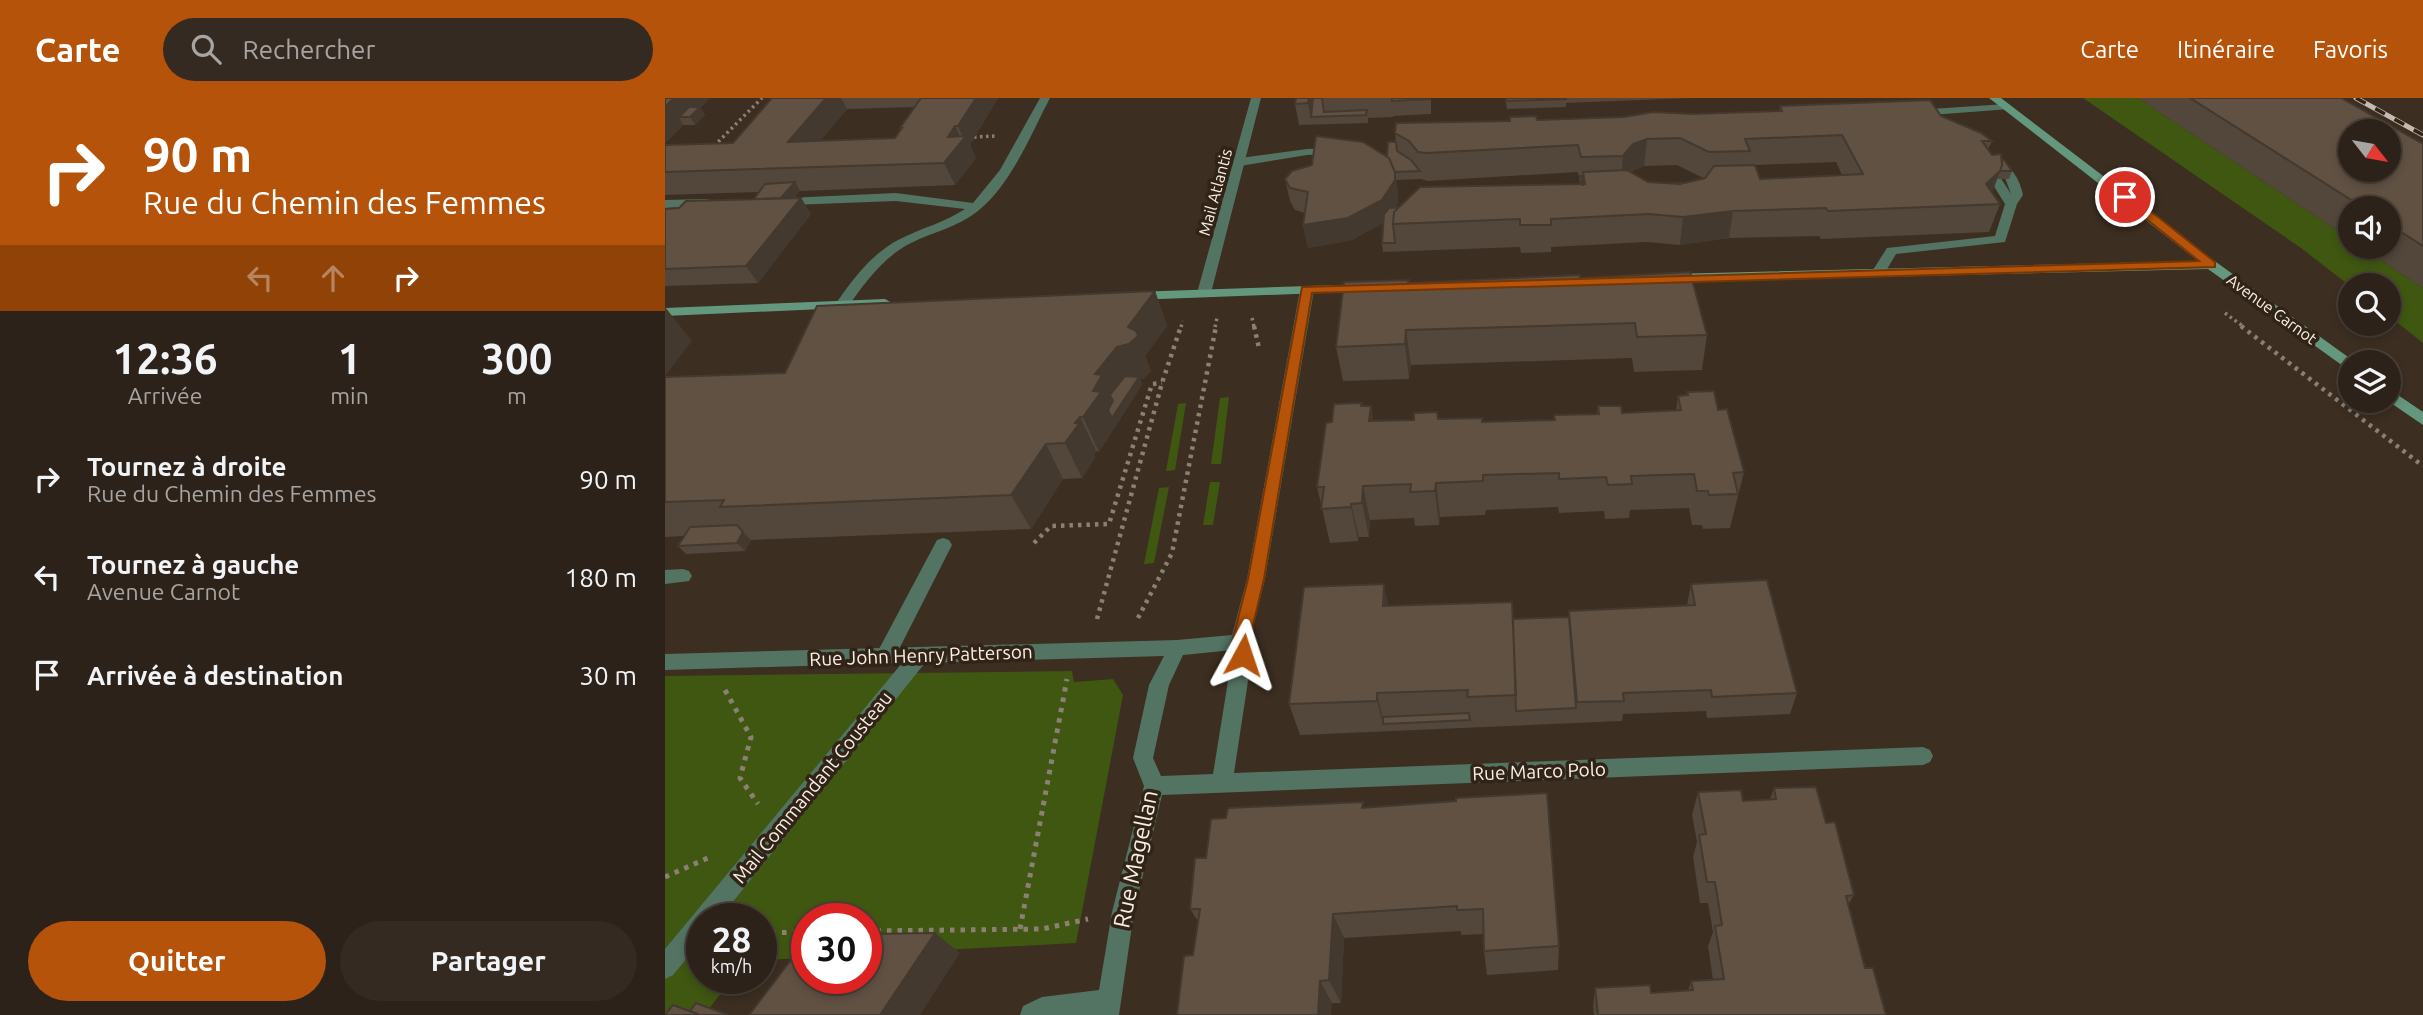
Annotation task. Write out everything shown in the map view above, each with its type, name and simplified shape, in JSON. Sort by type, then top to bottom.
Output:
[{"type":"street","points":[[842,305],[878,259],[905,242],[943,228],[976,207],[992,190],[1045,98]]},
{"type":"street","name":"Mail Atlantis","points":[[1204,293],[1256,98]]},
{"type":"street","name":"Avenue Carnot","points":[[1994,98],[2338,357]]},
{"type":"street","points":[[1931,112],[1954,116],[2006,107]]},
{"type":"street","points":[[1240,162],[1307,152],[1339,151],[1352,154]]},
{"type":"street","points":[[1878,273],[1892,251],[2000,239],[2011,204],[2017,195],[2015,184],[2005,167],[1983,155],[1987,167]]},
{"type":"street","points":[[1996,180],[2011,204]]},
{"type":"street","points":[[791,201],[896,197],[976,207]]},
{"type":"street","points":[[665,204],[726,203]]},
{"type":"street","points":[[1661,278],[2211,264]]},
{"type":"street","points":[[1115,296],[1384,287]]},
{"type":"street","points":[[1222,783],[1243,655],[1240,642],[1256,579],[1307,290]]},
{"type":"street","points":[[665,312],[898,303]]},
{"type":"street","points":[[2401,403],[2423,419]]},
{"type":"street","points":[[886,656],[943,545]]},
{"type":"street","points":[[1177,648],[1240,642]]},
{"type":"street","name":"Rue John Henry Patterson","points":[[665,662],[1177,648]]},
{"type":"street","name":"Rue Magellan","points":[[1108,1008],[1123,912],[1154,786],[1143,758],[1159,685],[1177,648]]},
{"type":"street","name":"Mail Commandant Cousteau","points":[[717,903],[919,656]]},
{"type":"street","name":"Rue Marco Polo","points":[[1154,786],[1923,756]]},
{"type":"street","name":"Mail Commandant Cousteau","points":[[665,967],[686,941]]},
{"type":"street","points":[[1032,1015],[1042,1009],[1108,1008]]},
{"type":"path","points":[[714,146],[762,98]]},
{"type":"path","points":[[702,147],[726,146]]},
{"type":"path","points":[[2222,310],[2423,466]]},
{"type":"path","points":[[1134,625],[1172,552],[1218,313]]},
{"type":"path","points":[[1020,929],[1081,651],[1162,383],[1181,323],[1186,318]]},
{"type":"path","points":[[1034,543],[1051,526],[1109,524],[1152,384],[1162,383]]},
{"type":"path","points":[[710,661],[751,737],[740,778],[767,817],[779,827]]},
{"type":"path","points":[[882,931],[1042,929],[1123,912]]},
{"type":"green space","points":[[2083,98],[2138,98],[2338,231],[2338,259],[2379,259],[2400,273],[2338,273],[2338,277],[2301,248]]},
{"type":"green space","points":[[2401,273],[2423,288],[2423,343],[2401,326]]},
{"type":"green space","points":[[1229,397],[1221,464],[1211,464],[1220,398]]},
{"type":"green space","points":[[1186,403],[1175,470],[1166,471],[1178,404]]},
{"type":"green space","points":[[1210,482],[1220,482],[1213,525],[1203,525]]},
{"type":"green space","points":[[1169,487],[1154,563],[1144,564],[1159,488]]},
{"type":"green space","points":[[1072,671],[1074,682],[1113,679],[1123,695],[1076,943],[882,953],[882,903],[791,903],[791,959],[777,959],[777,903],[686,903],[686,994],[720,994],[704,1015],[665,1015],[665,676]]},
{"type":"building","points":[[665,98],[674,98],[665,107]]},
{"type":"building","points":[[772,98],[826,98],[788,142],[895,138],[921,98],[976,98],[948,137],[966,136],[944,163],[665,172],[665,145],[733,143]]},
{"type":"building","points":[[1296,98],[1309,98],[1308,103],[1295,104]]},
{"type":"building","points":[[1313,98],[1322,98],[1324,112],[1367,110],[1366,115],[1311,117]]},
{"type":"building","points":[[1392,98],[1430,98],[1430,99],[1392,101]]},
{"type":"building","points":[[1506,98],[1566,98],[1566,99],[1506,101]]},
{"type":"building","points":[[2190,98],[2341,98],[2378,119],[2338,119],[2338,182],[2401,182],[2401,132],[2423,144],[2423,246],[2401,232],[2401,196],[2345,196]]},
{"type":"building","points":[[1930,100],[1941,116],[1981,133],[1992,141],[1982,141],[1992,155],[2001,154],[2000,171],[1986,184],[2000,204],[1828,211],[1826,208],[1733,211],[1683,217],[1649,214],[1551,219],[1551,225],[1520,225],[1520,219],[1393,224],[1394,212],[1420,187],[1585,184],[1583,172],[1627,170],[1648,182],[1680,184],[1705,178],[1714,166],[1755,165],[1760,179],[1863,174],[1842,135],[1745,139],[1750,151],[1709,152],[1680,138],[1647,139],[1633,144],[1623,156],[1581,157],[1578,145],[1426,153],[1418,152],[1409,141],[1395,133],[1396,123],[1510,121],[1510,117],[1536,116],[1537,120],[1624,117],[1653,112],[1693,114],[1782,111],[1780,106]]},
{"type":"building","points":[[689,107],[700,107],[690,117],[679,117]]},
{"type":"building","points":[[1316,136],[1363,142],[1389,158],[1395,172],[1395,180],[1382,200],[1348,218],[1303,225],[1308,192],[1290,188],[1285,179],[1292,171],[1312,165]]},
{"type":"building","points":[[1388,142],[1396,142],[1397,151],[1411,160],[1420,171],[1395,172],[1387,157]]},
{"type":"building","points":[[2004,160],[2012,171],[2000,171]]},
{"type":"building","points":[[795,182],[781,198],[754,199],[765,184]]},
{"type":"building","points":[[801,198],[746,266],[665,269],[665,209],[679,208],[686,201]]},
{"type":"building","points":[[1399,207],[1394,212],[1395,243],[1382,243],[1384,214],[1389,208]]},
{"type":"building","points":[[1690,272],[1707,335],[1637,337],[1635,323],[1406,330],[1405,344],[1336,347],[1344,282],[1409,280],[1408,283]]},
{"type":"building","points":[[1155,291],[1128,327],[1136,331],[1138,336],[1129,344],[1117,347],[1095,374],[1102,375],[1093,391],[1101,392],[1083,417],[1075,423],[1079,424],[1065,443],[1046,444],[1011,495],[720,507],[724,500],[665,502],[665,377],[785,373],[817,306]]},
{"type":"building","points":[[1125,376],[1139,377],[1112,418],[1108,410],[1113,401],[1110,395]]},
{"type":"building","points":[[1714,391],[1718,410],[1727,409],[1744,472],[1733,473],[1738,494],[1709,495],[1708,491],[1697,491],[1694,474],[1631,476],[1632,484],[1608,485],[1606,477],[1559,479],[1559,473],[1483,475],[1483,481],[1436,483],[1435,491],[1410,492],[1411,484],[1363,486],[1362,503],[1351,504],[1351,507],[1321,509],[1324,487],[1317,487],[1326,423],[1332,422],[1334,404],[1362,403],[1361,406],[1371,406],[1369,421],[1414,420],[1414,413],[1437,412],[1438,419],[1482,418],[1482,422],[1555,420],[1554,415],[1599,414],[1598,406],[1621,406],[1622,413],[1681,410],[1678,396],[1688,395],[1687,392]]},
{"type":"building","points":[[737,525],[743,532],[737,543],[678,546],[690,527]]},
{"type":"building","points":[[1767,580],[1797,693],[1712,697],[1711,690],[1623,693],[1624,701],[1577,702],[1569,611],[1695,605],[1691,584]]},
{"type":"building","points":[[1384,584],[1383,606],[1512,602],[1516,695],[1467,697],[1468,690],[1377,693],[1377,701],[1289,704],[1304,587]]},
{"type":"building","points":[[1569,617],[1576,708],[1516,711],[1513,619]]},
{"type":"building","points":[[1469,713],[1470,720],[1383,724],[1383,717]]},
{"type":"building","points":[[1816,787],[1826,823],[1835,822],[1854,895],[1846,896],[1865,968],[1873,968],[1886,1015],[1598,1015],[1595,988],[1650,985],[1651,993],[1693,990],[1691,981],[1724,979],[1715,926],[1722,925],[1715,882],[1707,882],[1699,835],[1706,834],[1698,792],[1741,790],[1743,801],[1776,799],[1774,788]]},
{"type":"building","points":[[1547,793],[1559,946],[1484,951],[1483,909],[1457,910],[1457,906],[1333,914],[1329,980],[1320,981],[1318,1015],[1177,1015],[1184,956],[1193,955],[1200,909],[1190,909],[1195,858],[1206,858],[1211,819],[1226,818],[1228,808],[1363,802],[1362,808],[1456,801],[1456,798]]},
{"type":"building","points":[[935,933],[880,1015],[749,1015],[765,994],[777,994],[777,978],[791,960],[791,994],[882,994],[882,934]]},
{"type":"building","points":[[696,1003],[728,1015],[700,1015],[690,1011]]},
{"type":"building","points":[[673,1005],[700,1015],[665,1015]]},
{"type":"railway","points":[[2356,98],[2423,135]]},
{"type":"route","points":[[1243,655],[1240,642],[1256,579],[1307,290],[2211,264],[2125,197]]}]
